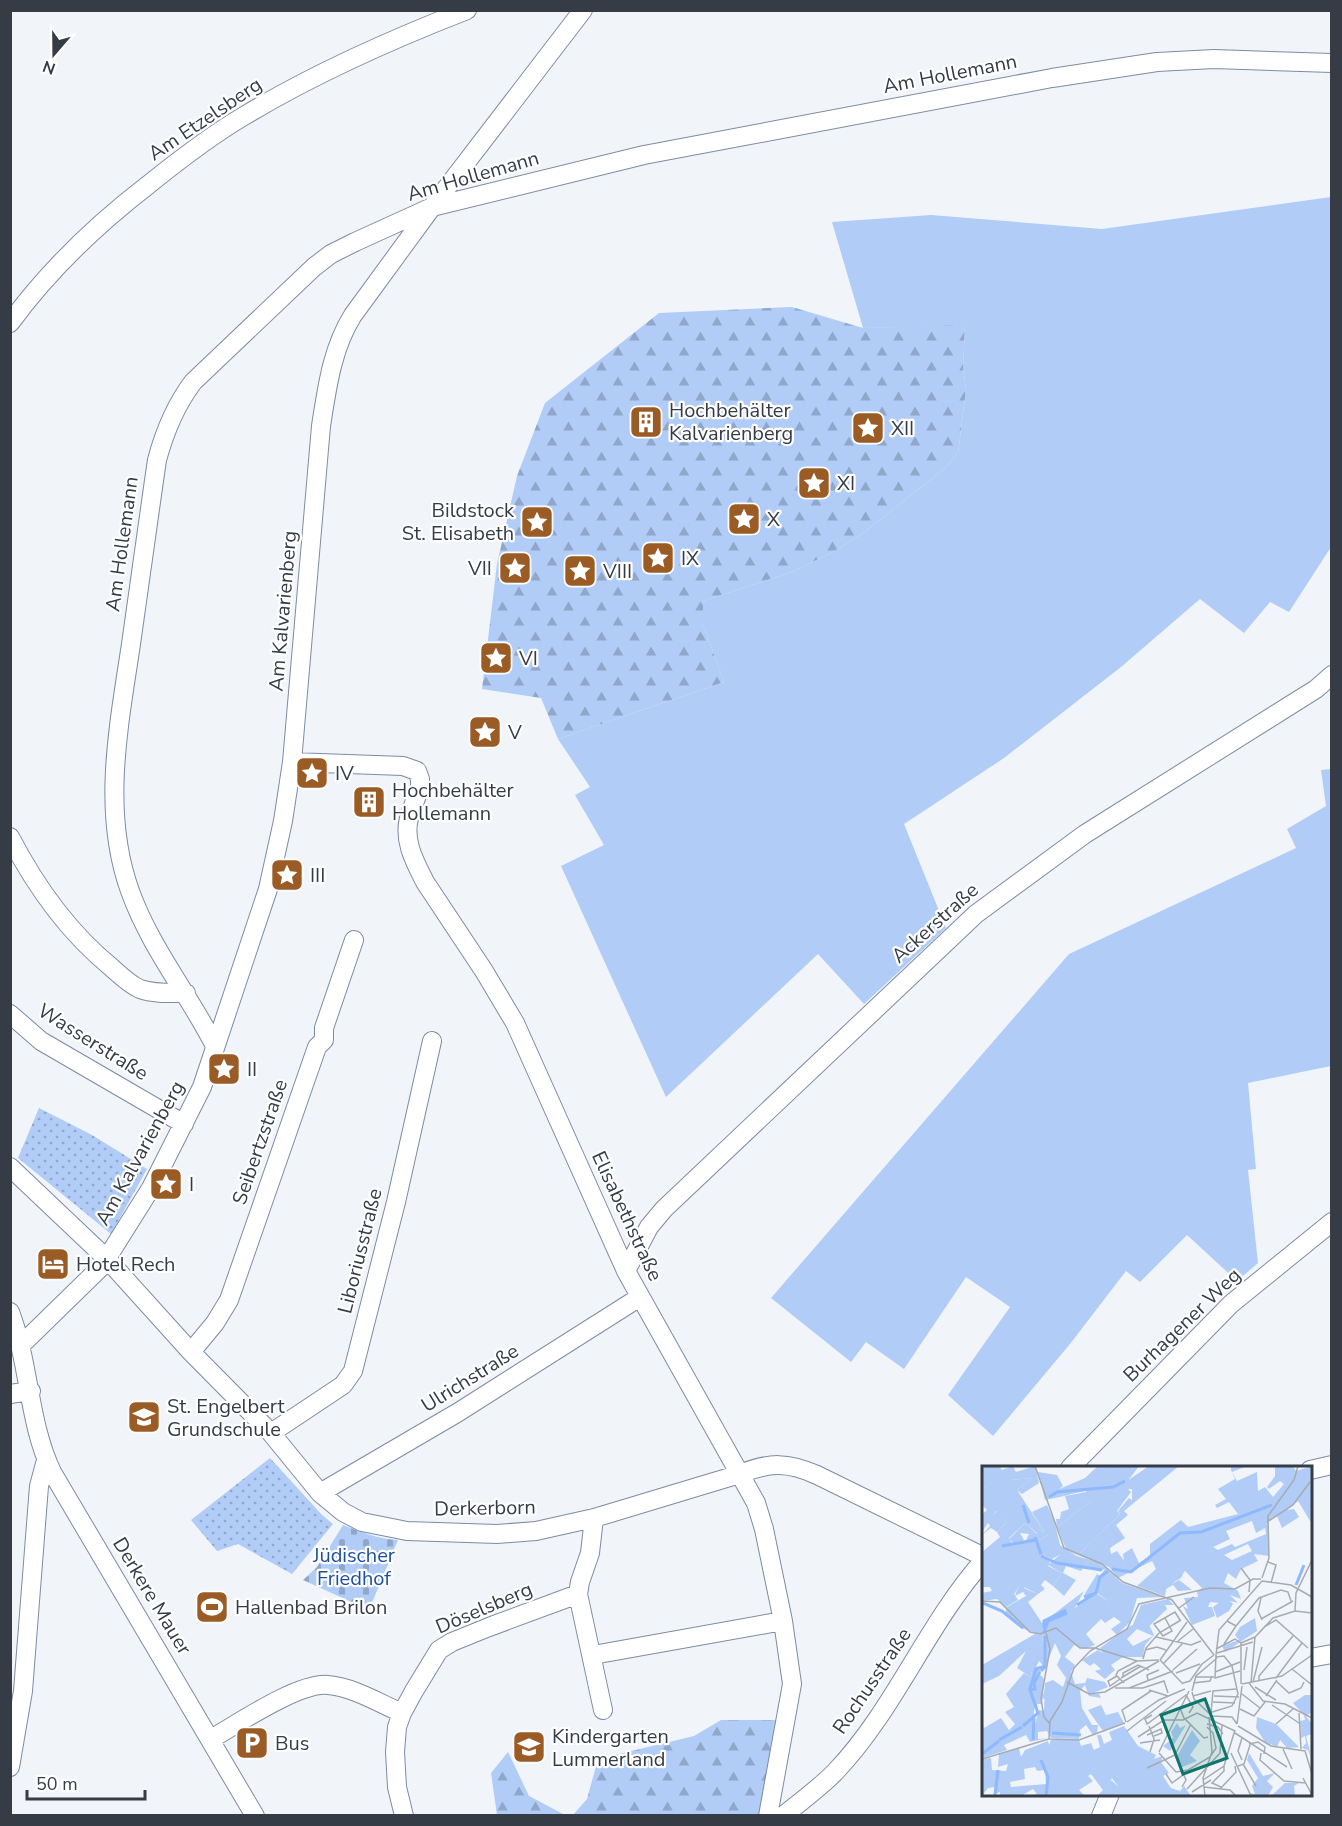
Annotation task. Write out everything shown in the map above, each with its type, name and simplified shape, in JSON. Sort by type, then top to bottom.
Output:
[{"type":"street","name":"Am Etzelsberg","points":[[10,323],[60,262],[118,208],[192,150],[243,116],[322,72],[395,38],[466,10]]},
{"type":"street","name":"Am Kalvarienberg","points":[[20,1346],[91,1278],[106,1260],[151,1188],[202,1087],[272,876],[292,762],[321,426],[332,364],[343,334],[353,315],[432,207],[583,10]]},
{"type":"street","name":"Am Hollemann","points":[[215,1046],[140,916],[120,858],[115,822],[116,751],[157,460],[165,430],[193,382],[314,267],[331,254],[432,207],[644,156],[1052,78],[1168,61],[1214,59],[1332,63]]},
{"type":"street","name":"Ackerstraße","points":[[626,1271],[649,1227],[664,1209],[976,914],[1084,834],[1316,689],[1332,675]]},
{"type":"street","name":"Elisabethstraße","points":[[292,762],[403,766],[417,771],[420,786],[407,829],[408,841],[415,862],[425,882],[484,971],[515,1023],[626,1271],[756,1503],[764,1529],[783,1621],[792,1684],[768,1815]]},
{"type":"street","points":[[10,837],[50,903],[72,931],[97,956],[140,989],[186,993]]},
{"type":"street","name":"Seibertzstraße","points":[[191,1352],[216,1323],[229,1300],[317,1047],[324,1040],[324,1028],[354,940]]},
{"type":"street","name":"Wasserstraße","points":[[10,1014],[41,1041],[184,1124]]},
{"type":"street","name":"Liboriusstraße","points":[[271,1433],[336,1390],[353,1371],[396,1202],[432,1041]]},
{"type":"street","name":"Derkerborn","points":[[10,1167],[106,1260],[191,1352],[271,1433],[320,1493],[343,1512],[362,1522],[407,1531],[519,1533],[555,1528],[594,1518],[758,1467],[791,1465],[804,1469],[982,1557]]},
{"type":"street","name":"Burhagener Weg","points":[[1071,1466],[1231,1304],[1332,1222]]},
{"type":"street","name":"Ulrichstraße","points":[[320,1493],[457,1413],[640,1297]]},
{"type":"street","name":"Derkere Mauer","points":[[10,1312],[46,1460],[255,1815]]},
{"type":"street","points":[[10,1394],[30,1392]]},
{"type":"street","points":[[10,1767],[23,1691],[39,1486],[46,1460]]},
{"type":"street","points":[[1312,1470],[1332,1466]]},
{"type":"street","points":[[594,1518],[590,1553],[578,1594],[593,1655],[603,1710]]},
{"type":"street","name":"Rochusstraße","points":[[783,1815],[836,1772],[884,1709],[956,1594],[982,1561]]},
{"type":"street","name":"Döselsberg","points":[[404,1815],[397,1787],[396,1731],[402,1713],[430,1663],[442,1648],[489,1627],[578,1594]]},
{"type":"street","points":[[593,1655],[783,1621]]},
{"type":"street","points":[[1312,1658],[1332,1654]]},
{"type":"street","points":[[211,1739],[285,1697],[322,1684],[346,1689],[402,1713]]},
{"type":"street","points":[[1101,1815],[1109,1796]]},
{"type":"green space","points":[[1331,197],[1331,547],[1289,612],[1270,602],[1244,633],[1200,599],[1121,667],[1004,758],[904,824],[946,928],[864,1004],[818,954],[666,1097],[561,866],[604,845],[575,795],[590,787],[558,739],[724,682],[703,624],[703,601],[792,572],[833,552],[862,534],[945,468],[958,453],[966,390],[963,367],[965,326],[863,328],[832,222],[931,215],[1102,229]]},
{"type":"green space","points":[[792,307],[863,328],[965,325],[963,367],[966,390],[958,453],[945,468],[862,534],[833,552],[792,572],[703,601],[703,624],[724,682],[558,739],[541,698],[482,689],[497,564],[517,476],[545,403],[659,313]]},
{"type":"green space","points":[[1331,769],[1331,1066],[1248,1083],[1256,1169],[1248,1170],[1258,1263],[1237,1281],[1187,1235],[1140,1282],[1126,1271],[1070,1344],[993,1436],[948,1395],[1010,1307],[966,1277],[904,1369],[866,1342],[851,1362],[771,1298],[1069,954],[1296,848],[1287,829],[1326,806],[1321,770]]},
{"type":"green space","points":[[39,1108],[92,1135],[147,1169],[111,1234],[18,1158]]},
{"type":"green space","points":[[270,1458],[333,1524],[292,1574],[238,1544],[217,1551],[191,1520]]},
{"type":"green space","name":"Jüdischer Friedhof","points":[[343,1525],[377,1537],[398,1540],[369,1610],[303,1580],[317,1567]]},
{"type":"green space","points":[[721,1720],[778,1720],[766,1815],[572,1816],[587,1799],[598,1759],[694,1736]]},
{"type":"green space","points":[[508,1752],[529,1796],[565,1815],[497,1815],[491,1773]]},
{"type":"place","name":"Hochbehälter Kalvarienberg","points":[[646,422]]},
{"type":"place","name":"XII","points":[[868,428]]},
{"type":"place","name":"XI","points":[[814,483]]},
{"type":"place","name":"X","points":[[744,519]]},
{"type":"place","name":"Bildstock St. Elisabeth","points":[[537,522]]},
{"type":"place","name":"IX","points":[[658,558]]},
{"type":"place","name":"VII","points":[[515,568]]},
{"type":"place","name":"VIII","points":[[580,571]]},
{"type":"place","name":"VI","points":[[496,658]]},
{"type":"place","name":"V","points":[[485,732]]},
{"type":"place","name":"IV","points":[[312,773]]},
{"type":"place","name":"Hochbehälter Hollemann","points":[[369,802]]},
{"type":"place","name":"III","points":[[287,875]]},
{"type":"place","name":"II","points":[[224,1069]]},
{"type":"place","name":"I","points":[[166,1184]]},
{"type":"place","name":"Hotel Rech","points":[[53,1264]]},
{"type":"place","name":"St. Engelbert Grundschule","points":[[144,1417]]},
{"type":"place","name":"Hallenbad Brilon","points":[[212,1607]]},
{"type":"place","name":"Bus","points":[[252,1743]]},
{"type":"place","name":"Kindergarten Lummerland","points":[[529,1747]]}]
